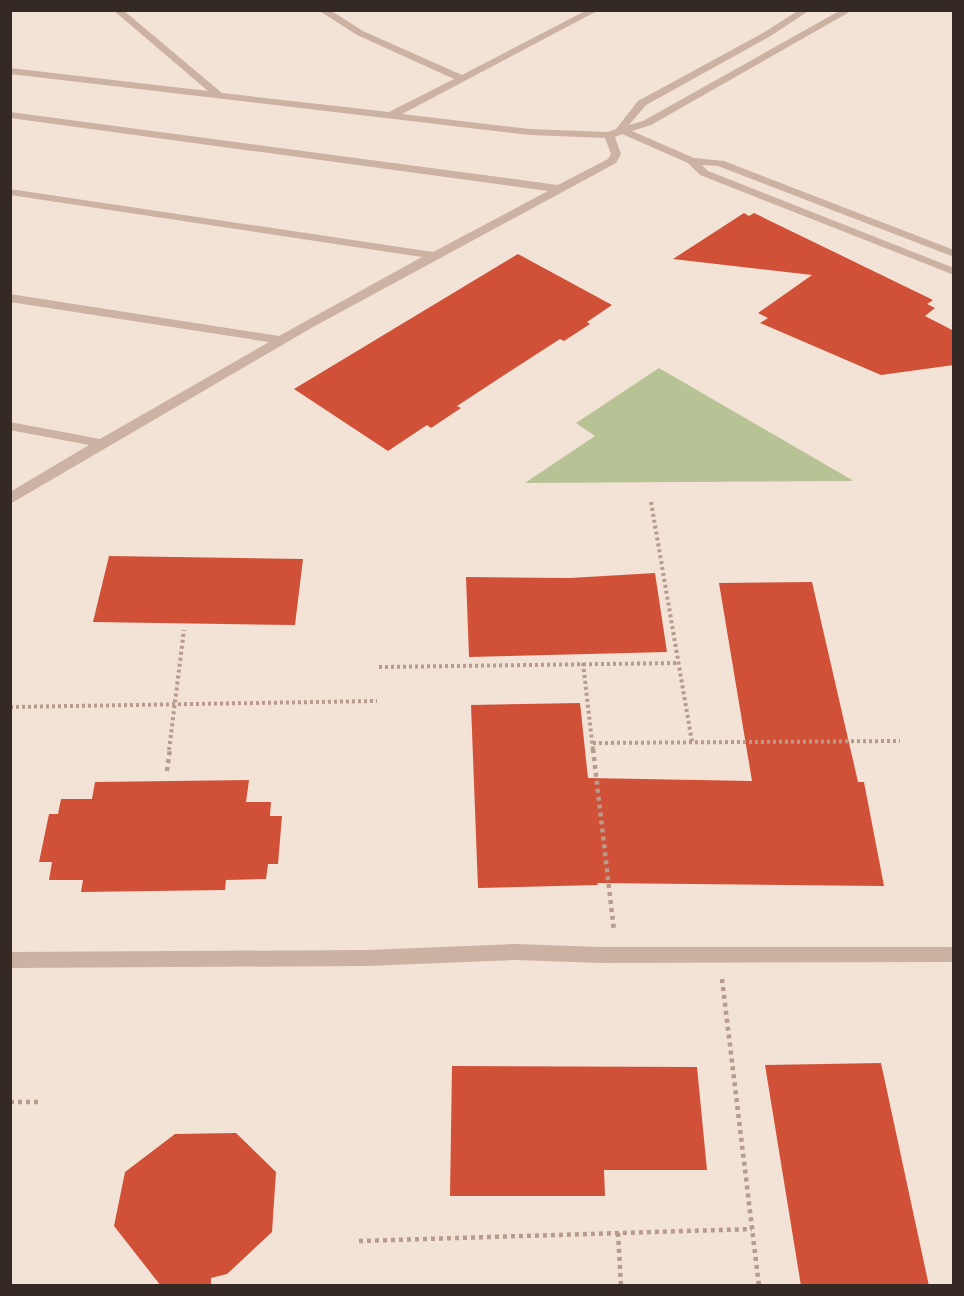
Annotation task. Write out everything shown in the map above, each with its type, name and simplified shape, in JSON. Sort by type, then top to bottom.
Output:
[{"type":"street","points":[[117,10],[220,96]]},
{"type":"street","points":[[322,10],[360,33],[460,78]]},
{"type":"street","points":[[621,130],[632,113],[649,98],[766,35],[806,10]]},
{"type":"street","points":[[10,71],[530,132],[609,135],[662,116],[849,10]]},
{"type":"street","points":[[392,115],[590,11]]},
{"type":"street","points":[[10,115],[560,189]]},
{"type":"street","points":[[621,130],[692,161],[720,163],[954,254]]},
{"type":"street","points":[[10,499],[101,443],[281,340],[614,160],[616,154],[609,135]]},
{"type":"street","points":[[692,161],[704,173],[954,272]]},
{"type":"street","points":[[10,192],[436,256]]},
{"type":"street","points":[[10,298],[281,340]]},
{"type":"street","points":[[10,426],[101,443]]},
{"type":"street","points":[[10,960],[367,958],[515,952],[617,955],[951,955]]},
{"type":"path","points":[[651,502],[692,742]]},
{"type":"path","points":[[168,771],[184,630]]},
{"type":"path","points":[[583,663],[617,955]]},
{"type":"path","points":[[379,667],[678,663]]},
{"type":"path","points":[[10,707],[377,701]]},
{"type":"path","points":[[593,743],[900,741]]},
{"type":"path","points":[[722,972],[759,1286]]},
{"type":"path","points":[[10,1102],[39,1102]]},
{"type":"path","points":[[359,1241],[752,1229]]},
{"type":"path","points":[[618,1233],[621,1286]]},
{"type":"green space","points":[[659,368],[852,481],[525,483],[595,436],[576,423]]},
{"type":"building","points":[[744,213],[749,216],[754,213],[933,300],[927,304],[935,308],[925,316],[954,331],[954,365],[881,375],[760,323],[768,318],[758,313],[812,275],[673,259]]},
{"type":"building","points":[[518,254],[612,305],[587,322],[590,324],[564,341],[560,339],[457,406],[461,408],[431,428],[427,425],[388,451],[294,389]]},
{"type":"building","points":[[109,556],[303,559],[295,625],[93,622]]},
{"type":"building","points":[[655,573],[667,652],[469,657],[466,577],[570,578]]},
{"type":"building","points":[[812,582],[858,782],[864,782],[884,886],[597,883],[598,885],[478,888],[471,705],[580,703],[588,778],[752,781],[719,583]]},
{"type":"building","points":[[249,780],[246,802],[271,802],[270,816],[282,816],[278,864],[268,864],[266,879],[226,880],[225,890],[81,892],[83,880],[49,880],[52,862],[39,862],[49,814],[58,814],[61,799],[92,799],[95,782]]},
{"type":"building","points":[[881,1063],[929,1286],[801,1286],[765,1065]]},
{"type":"building","points":[[452,1066],[697,1067],[707,1170],[604,1170],[605,1196],[450,1196]]},
{"type":"building","points":[[236,1133],[276,1172],[272,1232],[227,1274],[211,1278],[211,1286],[161,1286],[114,1226],[125,1172],[175,1134]]}]
